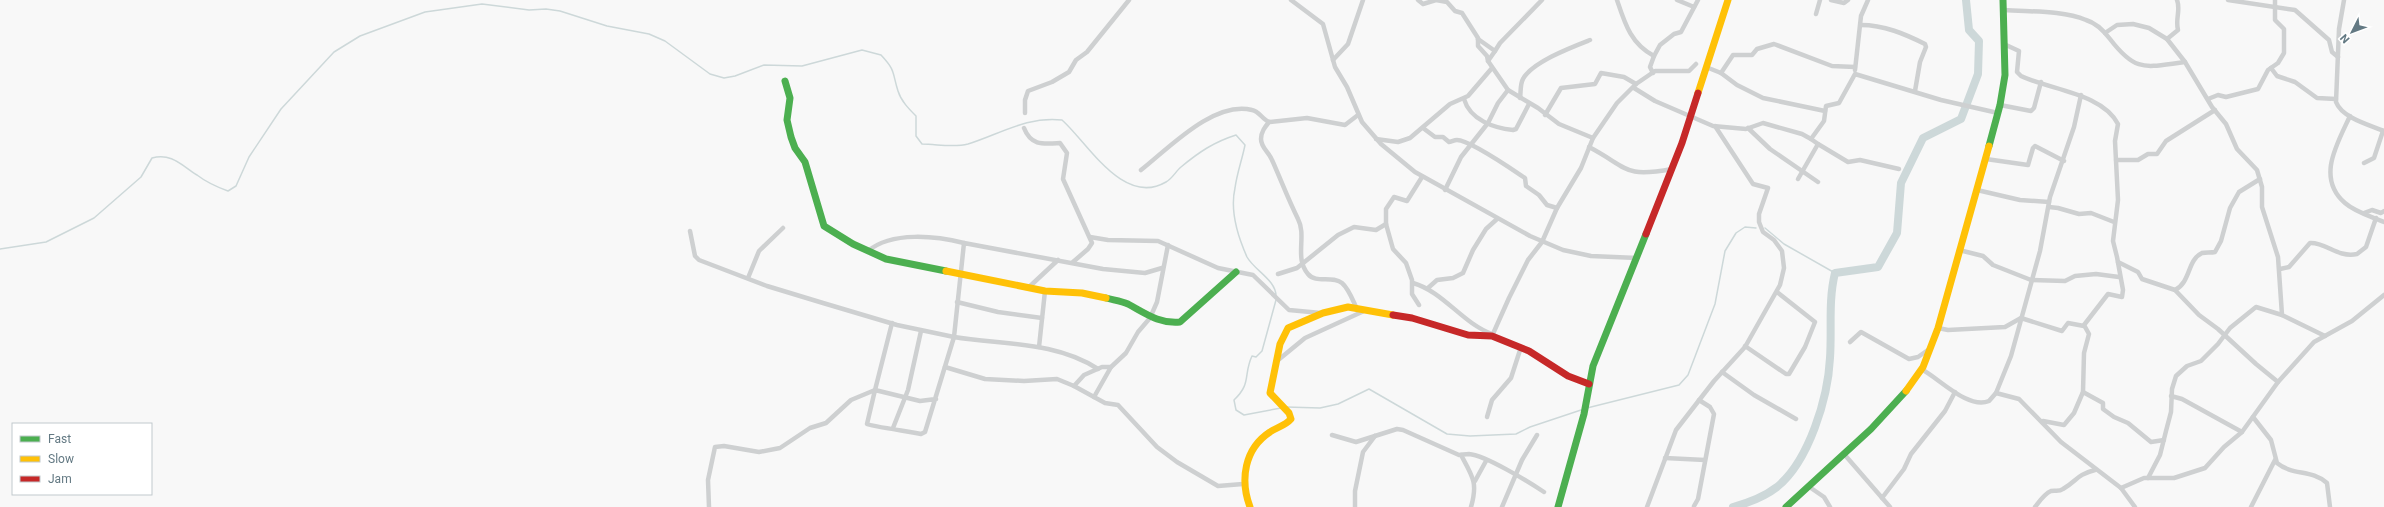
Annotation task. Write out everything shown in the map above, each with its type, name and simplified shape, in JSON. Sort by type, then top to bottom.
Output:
[{"type":"main road","points":[[1558,507],[1584,414],[1590,384],[1604,334],[1637,258],[1672,169],[1728,0]]},
{"type":"main road","points":[[1786,507],[1893,406],[1921,369],[1930,350],[1938,328],[2000,105],[2004,80],[2006,45],[2003,0]]},
{"type":"main road","points":[[785,81],[790,98],[787,120],[791,137],[795,148],[805,162],[824,226],[868,251],[910,264],[1028,288],[1045,291],[1080,293],[1124,302],[1135,307],[1150,318],[1171,323],[1180,322],[1236,272]]},
{"type":"main road","points":[[1250,507],[1243,484],[1244,468],[1254,448],[1265,436],[1291,419],[1289,413],[1270,392],[1282,338],[1288,328],[1322,313],[1348,307],[1361,311],[1412,318],[1468,335],[1493,335],[1521,347],[1568,376],[1590,384]]},
{"type":"street","points":[[1025,113],[1025,100],[1028,91],[1052,82],[1069,72],[1076,60],[1087,52],[1129,0]]},
{"type":"street","points":[[1291,0],[1322,24],[1336,70],[1349,91],[1358,115],[1375,138],[1422,177],[1497,219],[1542,242],[1577,254],[1637,258]]},
{"type":"street","points":[[1298,5],[1302,0]]},
{"type":"street","points":[[1333,60],[1348,44],[1363,0]]},
{"type":"street","points":[[1418,0],[1423,4],[1436,0],[1448,3],[1455,11],[1466,17],[1478,39],[1495,51]]},
{"type":"street","points":[[1488,61],[1500,43],[1542,0]]},
{"type":"street","points":[[1617,0],[1631,37],[1643,50],[1654,56]]},
{"type":"street","points":[[1677,0],[1694,7]]},
{"type":"street","points":[[1653,73],[1650,67],[1660,45],[1674,34],[1681,32],[1698,0]]},
{"type":"street","points":[[1816,14],[1820,0]]},
{"type":"street","points":[[1831,0],[1844,3],[1848,0]]},
{"type":"street","points":[[1811,139],[1824,121],[1827,106],[1836,104],[1842,98],[1855,74],[1862,12],[1868,0]]},
{"type":"street","points":[[2167,39],[2178,30],[2176,24],[2180,7],[2177,0]]},
{"type":"street","points":[[2228,0],[2296,10],[2329,40],[2332,52],[2338,56]]},
{"type":"street","points":[[2208,99],[2218,95],[2226,97],[2258,89],[2271,68],[2278,63],[2284,52],[2284,29],[2275,20],[2275,0]]},
{"type":"street","points":[[2344,0],[2338,56],[2336,99],[2338,106],[2350,116],[2384,131],[2374,158],[2364,163]]},
{"type":"street","points":[[2004,10],[2080,18],[2094,23],[2105,33],[2120,53],[2136,64],[2151,66],[2185,62]]},
{"type":"street","points":[[2105,33],[2115,25],[2133,24],[2148,28],[2167,39],[2185,62],[2215,110],[2226,124],[2235,146],[2255,167],[2260,179],[2262,207],[2276,248],[2280,269],[2282,315]]},
{"type":"street","points":[[1861,25],[1874,25],[1899,32],[1926,46],[1920,62],[1915,91]]},
{"type":"street","points":[[1478,39],[1478,46],[1487,56],[1492,68],[1508,90],[1564,126],[1594,138]]},
{"type":"street","points":[[1520,98],[1522,81],[1535,68],[1558,53],[1590,40]]},
{"type":"street","points":[[1721,73],[1733,55],[1752,55],[1757,49],[1774,44],[1832,66],[1855,68]]},
{"type":"street","points":[[2006,45],[2020,51],[2018,73],[2025,78],[2041,82],[2064,92],[2081,95],[2109,112],[2117,122],[2116,160],[2118,200],[2112,241],[2118,262],[2119,277],[2123,290],[2122,297],[2108,294],[2087,319],[2084,326]]},
{"type":"street","points":[[1413,282],[1428,288],[1477,328],[1493,335],[1528,260],[1542,242],[1557,208],[1581,168],[1594,138],[1617,103],[1641,80],[1645,80],[1653,73],[1689,71],[1696,64]]},
{"type":"street","points":[[1706,67],[1721,73],[1736,85],[1763,98],[1825,111]]},
{"type":"street","points":[[1375,138],[1398,142],[1410,138],[1450,104],[1464,99],[1492,68]]},
{"type":"street","points":[[2271,68],[2277,76],[2295,82],[2317,98],[2336,99]]},
{"type":"street","points":[[1545,115],[1561,88],[1595,84],[1602,72],[1624,77],[1655,101],[1715,126],[1748,128],[1763,123],[1802,134],[1848,162],[1860,160],[1899,168]]},
{"type":"street","points":[[1855,74],[1971,108],[1998,112]]},
{"type":"street","points":[[2000,105],[2031,111],[2034,108],[2041,82]]},
{"type":"street","points":[[1444,190],[1470,144],[1488,123],[1498,102],[1508,90]]},
{"type":"street","points":[[1921,369],[1955,392],[1972,401],[1982,403],[1989,402],[1996,393],[2011,356],[2042,244],[2049,205],[2064,161],[2081,95]]},
{"type":"street","points":[[1464,99],[1473,115],[1488,123],[1510,130],[1516,129],[1529,104]]},
{"type":"street","points":[[1141,170],[1196,126],[1215,115],[1244,108],[1256,111],[1269,122]]},
{"type":"street","points":[[2116,160],[2138,160],[2148,154],[2157,154],[2166,141],[2215,110]]},
{"type":"street","points":[[1276,362],[1305,338],[1361,311],[1342,283],[1332,279],[1311,277],[1303,264],[1301,252],[1303,239],[1299,222],[1283,190],[1272,160],[1262,144],[1262,134],[1269,122],[1285,119],[1307,118],[1345,125],[1358,115]]},
{"type":"street","points":[[2350,116],[2335,148],[2329,172],[2332,184],[2343,201],[2384,222]]},
{"type":"street","points":[[1647,507],[1676,430],[1722,372],[1745,346],[1777,292],[1784,268],[1782,251],[1774,240],[1763,232],[1759,222],[1759,214],[1768,188],[1753,184],[1715,126]]},
{"type":"street","points":[[1024,128],[1028,137],[1034,142],[1060,143],[1065,148],[1067,158],[1062,172],[1063,179],[1090,237],[1091,245],[1073,262]]},
{"type":"street","points":[[1423,128],[1434,137],[1443,137],[1450,143],[1457,140],[1470,144],[1525,178],[1527,187],[1539,195],[1547,205],[1557,208]]},
{"type":"street","points":[[1748,128],[1770,149],[1818,182]]},
{"type":"street","points":[[1798,179],[1818,144]]},
{"type":"street","points":[[1986,159],[2028,165],[2035,146],[2064,161]]},
{"type":"street","points":[[1590,147],[1621,167],[1635,173],[1646,174],[1672,169]]},
{"type":"street","points":[[1419,304],[1412,294],[1413,282],[1406,263],[1393,249],[1386,224],[1386,209],[1394,197],[1407,201],[1422,177]]},
{"type":"street","points":[[2175,290],[2184,284],[2192,264],[2200,255],[2214,252],[2221,242],[2230,208],[2239,192],[2260,179]]},
{"type":"street","points":[[1977,190],[2049,205],[2079,214],[2088,212],[2114,222]]},
{"type":"street","points":[[2364,213],[2372,210],[2381,213],[2384,211]]},
{"type":"street","points":[[2280,269],[2289,267],[2310,243],[2315,243],[2338,254],[2357,254],[2366,247],[2376,218]]},
{"type":"street","points":[[1428,288],[1437,280],[1453,278],[1463,273],[1473,250],[1486,230],[1497,219]]},
{"type":"street","points":[[1278,274],[1297,268],[1338,235],[1354,227],[1376,230],[1386,224]]},
{"type":"street","points":[[748,278],[759,251],[783,228]]},
{"type":"street","points":[[690,231],[697,259],[748,278],[921,331],[954,337],[1039,347],[1080,358],[1098,369]]},
{"type":"street","points":[[1090,237],[1108,240],[1153,240],[1168,245],[1218,268],[1253,275],[1285,309],[1322,313]]},
{"type":"street","points":[[868,251],[879,244],[900,238],[945,239],[1103,268],[1145,273],[1162,268]]},
{"type":"street","points":[[892,323],[867,424],[872,427],[893,428],[923,433],[936,399],[954,337],[964,243]]},
{"type":"street","points":[[1094,397],[1111,366],[1126,353],[1138,332],[1150,318],[1157,302],[1162,268],[1168,245]]},
{"type":"street","points":[[1959,250],[1983,256],[1993,266],[2031,280],[2065,281],[2074,276],[2096,274],[2119,277]]},
{"type":"street","points":[[1028,288],[1058,260]]},
{"type":"street","points":[[2118,262],[2138,272],[2142,279],[2175,290],[2199,315],[2225,335],[2278,382]]},
{"type":"street","points":[[1039,347],[1045,291]]},
{"type":"street","points":[[1745,346],[1786,374],[1789,374],[1805,346],[1815,322],[1777,292]]},
{"type":"street","points":[[2121,488],[2148,478],[2174,478],[2200,471],[2209,465],[2224,447],[2242,432],[2278,382],[2314,342],[2352,321],[2384,295]]},
{"type":"street","points":[[957,302],[998,312],[1042,318]]},
{"type":"street","points":[[2148,478],[2160,455],[2171,412],[2173,383],[2181,370],[2201,361],[2230,328],[2256,307],[2282,315],[2325,336]]},
{"type":"street","points":[[1938,328],[1948,330],[2005,327],[2021,318],[2062,331],[2068,323],[2084,326],[2089,334],[2085,350],[2083,392],[2075,410],[2065,424],[2043,421]]},
{"type":"street","points":[[893,428],[908,388],[921,331]]},
{"type":"street","points":[[1850,342],[1859,332],[1863,332],[1908,359],[1918,357],[1930,350]]},
{"type":"street","points":[[1487,417],[1492,400],[1511,378],[1521,347]]},
{"type":"street","points":[[1074,386],[1084,375],[1098,369],[1111,366]]},
{"type":"street","points":[[945,367],[985,379],[1024,381],[1052,379],[1074,386],[1105,403],[1118,405],[1159,449],[1212,483],[1223,487],[1243,484]]},
{"type":"street","points":[[1722,372],[1754,395],[1796,419]]},
{"type":"street","points":[[709,507],[708,480],[715,447],[724,446],[759,452],[780,448],[810,428],[826,423],[851,400],[875,390],[920,400],[936,399]]},
{"type":"street","points":[[1882,498],[1904,469],[1911,454],[1945,411],[1955,392]]},
{"type":"street","points":[[2083,392],[2102,402],[2103,409],[2112,416],[2128,423],[2151,442],[2164,440]]},
{"type":"street","points":[[1996,393],[2017,397],[2043,421],[2061,442],[2095,470],[2121,488],[2135,507]]},
{"type":"street","points":[[2171,396],[2182,399],[2242,432]]},
{"type":"street","points":[[1694,506],[1698,499],[1714,414],[1710,408],[1700,400]]},
{"type":"street","points":[[2253,417],[2270,440],[2275,460],[2290,472],[2308,473],[2324,481],[2328,487],[2330,507]]},
{"type":"street","points":[[1332,435],[1353,442],[1397,429],[1403,430],[1461,455],[1469,454],[1486,461],[1516,475],[1544,492]]},
{"type":"street","points":[[1502,507],[1516,475],[1537,435]]},
{"type":"street","points":[[1356,507],[1355,491],[1363,452],[1374,436]]},
{"type":"street","points":[[1843,454],[1890,507]]},
{"type":"street","points":[[1461,455],[1475,481],[1475,491],[1471,507]]},
{"type":"street","points":[[1665,458],[1705,460]]},
{"type":"street","points":[[2252,507],[2255,497],[2275,460]]},
{"type":"street","points":[[1475,481],[1486,461]]},
{"type":"street","points":[[2035,507],[2045,495],[2051,491],[2060,491],[2070,485],[2080,474],[2095,470]]},
{"type":"street","points":[[1808,486],[1824,497],[1830,507]]},
{"type":"waterway","points":[[1733,507],[1744,504],[1772,491],[1788,476],[1798,462],[1815,428],[1825,391],[1831,347],[1831,305],[1835,273],[1878,267],[1897,233],[1901,183],[1923,138],[1961,119],[1978,74],[1979,41],[1969,30],[1966,0]]},
{"type":"waterway","points":[[0,249],[46,242],[94,218],[141,177],[152,158],[165,157],[176,161],[200,178],[228,191],[236,186],[249,157],[281,109],[334,52],[360,36],[425,12],[482,4],[529,10],[546,9],[560,11],[607,26],[649,34],[665,41],[710,74],[724,78],[735,76],[764,65],[802,66],[862,50],[881,55],[891,68],[901,98],[916,116],[916,136],[922,144],[951,146],[968,144],[1025,123],[1049,119],[1062,120],[1108,169],[1121,179],[1135,186],[1150,187],[1166,182],[1181,167],[1201,152],[1214,144],[1236,135],[1245,145],[1234,196],[1234,214],[1238,232],[1247,257],[1250,262],[1269,280],[1275,290],[1276,296]]},
{"type":"waterway","points":[[1587,408],[1679,385],[1688,375],[1715,304],[1725,251],[1736,233],[1745,227],[1756,228]]},
{"type":"waterway","points":[[1765,228],[1784,244],[1835,273]]},
{"type":"waterway","points":[[1276,300],[1262,351],[1256,357],[1252,356],[1243,389],[1234,400],[1236,410],[1244,415],[1281,408]]},
{"type":"waterway","points":[[1286,407],[1320,408],[1338,404],[1369,389],[1447,434],[1470,436],[1516,434],[1530,427],[1581,410]]},
{"type":"traffic: fast","points":[[1989,146],[2000,105],[2005,75],[2003,0]]},
{"type":"traffic: fast","points":[[785,81],[790,98],[787,120],[791,137],[795,148],[805,162],[824,226],[853,244],[886,259],[946,271]]},
{"type":"traffic: fast","points":[[1558,507],[1584,414],[1593,366],[1646,234]]},
{"type":"traffic: fast","points":[[1106,298],[1128,304],[1159,320],[1180,322],[1236,272]]},
{"type":"traffic: fast","points":[[1786,507],[1871,429],[1906,391]]},
{"type":"traffic: slow","points":[[1698,93],[1728,0]]},
{"type":"traffic: slow","points":[[1906,391],[1923,367],[1938,328],[1989,146]]},
{"type":"traffic: slow","points":[[946,271],[1045,291],[1082,293],[1106,298]]},
{"type":"traffic: slow","points":[[1250,507],[1245,486],[1245,476],[1246,466],[1254,447],[1270,432],[1291,419],[1289,413],[1270,393],[1280,344],[1288,328],[1323,313],[1348,307],[1393,315]]},
{"type":"traffic: jam","points":[[1646,234],[1682,143],[1698,93]]},
{"type":"traffic: jam","points":[[1393,315],[1412,318],[1468,335],[1492,336],[1529,351],[1568,376],[1589,384]]}]
